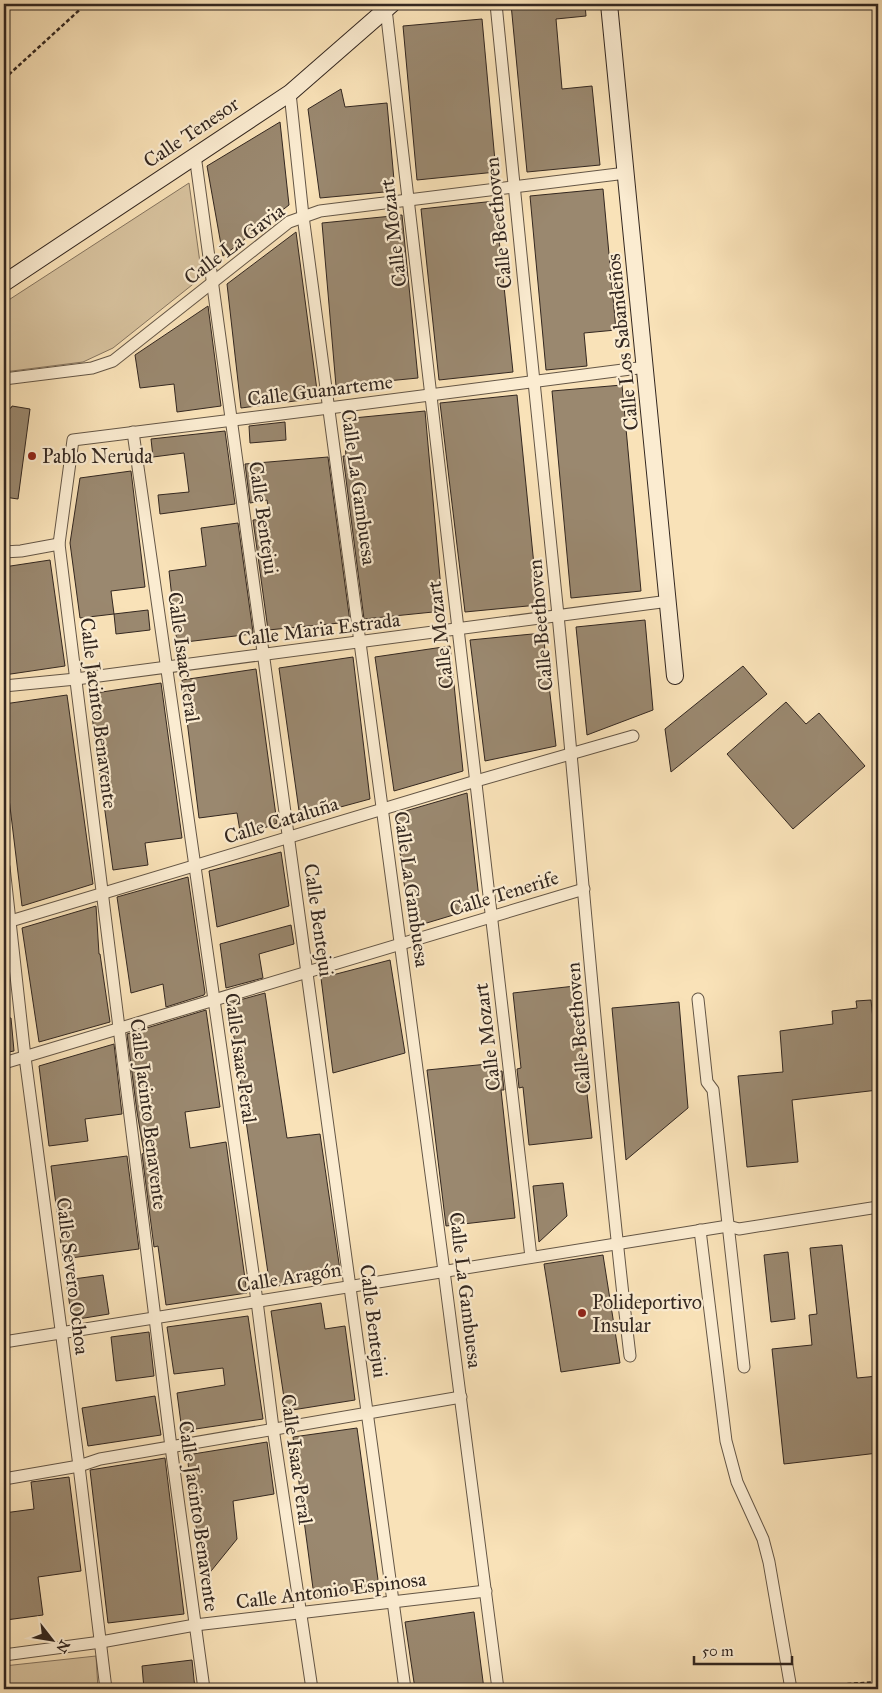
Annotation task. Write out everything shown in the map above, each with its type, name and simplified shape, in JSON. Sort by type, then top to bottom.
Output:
[{"type":"street","name":"Calle Beethoven","points":[[496,4],[513,187],[558,617],[617,1244]]},
{"type":"street","name":"Calle Los Sabandeños","points":[[609,4],[675,676]]},
{"type":"street","name":"Calle Tenesor","points":[[4,283],[290,93],[389,7]]},
{"type":"street","name":"Calle Mozart","points":[[389,7],[408,200],[531,1257]]},
{"type":"street","name":"Calle La Gambuesa","points":[[290,93],[329,408],[498,1689]]},
{"type":"street","name":"Calle Bentejui","points":[[196,155],[394,1602],[404,1689]]},
{"type":"street","name":"Calle La Gavia","points":[[4,379],[92,368],[113,361],[289,222],[304,216],[320,211],[626,173]]},
{"type":"street","name":"Calle Guanarteme","points":[[59,544],[73,440],[646,366]]},
{"type":"street","name":"Calle Isaac Peral","points":[[133,432],[257,1301],[273,1428],[312,1689]]},
{"type":"street","points":[[4,552],[59,544]]},
{"type":"street","name":"Calle Jacinto Benavente","points":[[59,544],[170,1447],[204,1689]]},
{"type":"street","name":"Calle Maria Estrada","points":[[4,686],[76,679],[669,602]]},
{"type":"street","name":"Calle Cataluña","points":[[7,922],[476,781],[633,736]]},
{"type":"street","name":"Calle Severo Ochoa","points":[[4,867],[7,922],[79,1466],[106,1689]]},
{"type":"street","name":"Calle Tenerife","points":[[4,1063],[584,889]]},
{"type":"street","points":[[698,999],[707,1082],[713,1090],[744,1367]]},
{"type":"street","name":"Calle Aragón","points":[[4,1342],[700,1230],[728,1226],[739,1229],[878,1207]]},
{"type":"street","points":[[700,1230],[726,1441],[737,1482],[763,1539],[769,1562],[791,1689]]},
{"type":"street","points":[[617,1244],[630,1356]]},
{"type":"street","points":[[4,1479],[79,1466],[100,1459],[460,1396]]},
{"type":"street","name":"Calle Antonio Espinosa","points":[[4,1655],[101,1642],[194,1625],[486,1591]]},
{"type":"path","points":[[4,79],[86,4]]},
{"type":"path","points":[[791,1689],[878,1682]]},
{"type":"shaded area","points":[[189,183],[202,277],[113,348],[83,362],[4,372],[4,303]]},
{"type":"shaded area","points":[[96,1656],[98,1689],[4,1689],[4,1666]]},
{"type":"building","points":[[511,4],[585,4],[586,16],[556,19],[562,89],[592,86],[600,165],[527,172]]},
{"type":"building","points":[[482,19],[496,172],[417,180],[403,26]]},
{"type":"building","points":[[341,89],[345,107],[387,103],[395,191],[320,198],[308,109]]},
{"type":"building","points":[[280,122],[289,205],[223,256],[207,166]]},
{"type":"building","points":[[603,189],[616,330],[584,333],[587,366],[546,370],[530,196]]},
{"type":"building","points":[[495,201],[513,372],[439,380],[421,209]]},
{"type":"building","points":[[402,215],[418,378],[336,386],[322,223]]},
{"type":"building","points":[[296,232],[318,398],[241,408],[227,284]]},
{"type":"building","points":[[208,306],[221,406],[177,412],[174,384],[140,388],[135,355]]},
{"type":"building","points":[[622,385],[641,591],[571,598],[552,391]]},
{"type":"building","points":[[517,395],[538,605],[465,612],[440,403]]},
{"type":"building","points":[[12,406],[30,409],[18,499],[4,497],[4,414],[8,414],[9,408]]},
{"type":"building","points":[[425,411],[443,611],[364,619],[343,456],[346,456],[343,419]]},
{"type":"building","points":[[285,422],[286,440],[250,443],[249,426]]},
{"type":"building","points":[[225,431],[235,504],[160,514],[158,495],[189,492],[184,453],[153,457],[151,439]]},
{"type":"building","points":[[328,457],[350,622],[268,630],[253,520],[270,518],[267,500],[250,503],[245,464]]},
{"type":"building","points":[[131,471],[145,587],[111,591],[114,614],[80,618],[70,543],[80,478]]},
{"type":"building","points":[[238,523],[252,634],[177,643],[169,571],[206,566],[201,528]]},
{"type":"building","points":[[50,560],[65,666],[4,675],[4,567]]},
{"type":"building","points":[[148,610],[150,630],[116,634],[114,614]]},
{"type":"building","points":[[645,620],[653,710],[587,735],[576,627]]},
{"type":"building","points":[[543,633],[556,746],[485,761],[470,640]]},
{"type":"building","points":[[450,646],[463,771],[394,791],[375,657]]},
{"type":"building","points":[[353,657],[370,799],[300,818],[279,668]]},
{"type":"building","points":[[743,666],[767,694],[671,772],[665,729]]},
{"type":"building","points":[[256,669],[277,823],[241,837],[237,813],[199,818],[182,680]]},
{"type":"building","points":[[161,683],[182,838],[145,843],[148,865],[113,870],[89,694]]},
{"type":"building","points":[[67,695],[93,884],[22,906],[4,757],[4,704]]},
{"type":"building","points":[[786,702],[806,724],[819,713],[865,766],[793,829],[727,754]]},
{"type":"building","points":[[467,793],[480,907],[410,928],[395,814]]},
{"type":"building","points":[[281,852],[289,906],[217,927],[209,871]]},
{"type":"building","points":[[188,877],[205,993],[204,995],[166,1007],[163,984],[131,993],[117,897]]},
{"type":"building","points":[[96,906],[99,954],[110,1022],[39,1042],[22,928]]},
{"type":"building","points":[[291,925],[294,944],[259,954],[263,978],[226,988],[220,944]]},
{"type":"building","points":[[390,960],[405,1053],[333,1073],[321,978]]},
{"type":"building","points":[[575,986],[592,1138],[529,1145],[523,1087],[519,1088],[517,1069],[521,1068],[513,993]]},
{"type":"building","points":[[265,993],[287,1138],[320,1134],[341,1277],[270,1287],[229,1003]]},
{"type":"building","points":[[871,1000],[878,1068],[878,1090],[792,1100],[798,1162],[747,1167],[738,1076],[783,1072],[780,1031],[833,1024],[832,1011],[857,1008],[856,1001]]},
{"type":"building","points":[[679,1002],[688,1108],[626,1160],[612,1008]]},
{"type":"building","points":[[206,1010],[220,1107],[185,1112],[190,1148],[226,1142],[247,1293],[166,1305],[158,1246],[154,1247],[142,1154],[144,1153],[127,1034]]},
{"type":"building","points":[[4,1018],[11,1018],[14,1051],[4,1053]]},
{"type":"building","points":[[114,1044],[122,1114],[85,1119],[88,1141],[49,1146],[39,1066]]},
{"type":"building","points":[[498,1063],[499,1071],[502,1071],[504,1090],[501,1090],[515,1218],[446,1226],[427,1070]]},
{"type":"building","points":[[127,1156],[139,1249],[63,1259],[51,1166]]},
{"type":"building","points":[[563,1183],[567,1216],[539,1242],[533,1186]]},
{"type":"building","points":[[842,1245],[857,1378],[878,1376],[878,1453],[784,1464],[772,1349],[812,1345],[809,1315],[817,1314],[810,1248]]},
{"type":"building","points":[[788,1252],[795,1319],[771,1322],[764,1255]]},
{"type":"building","name":"Polideportivo Insular","points":[[603,1255],[620,1363],[561,1372],[544,1264]]},
{"type":"building","points":[[103,1275],[109,1314],[72,1320],[66,1280]]},
{"type":"building","points":[[321,1303],[325,1329],[345,1326],[355,1400],[286,1411],[271,1311]]},
{"type":"building","points":[[248,1316],[263,1419],[182,1431],[177,1393],[225,1385],[223,1368],[174,1374],[167,1327]]},
{"type":"building","points":[[149,1332],[154,1376],[116,1381],[111,1337]]},
{"type":"building","points":[[155,1396],[161,1435],[88,1446],[82,1408]]},
{"type":"building","points":[[357,1428],[379,1587],[314,1596],[293,1437]]},
{"type":"building","points":[[267,1442],[274,1494],[233,1501],[237,1539],[203,1581],[187,1455]]},
{"type":"building","points":[[165,1458],[184,1614],[108,1623],[90,1470]]},
{"type":"building","points":[[69,1477],[81,1571],[38,1577],[43,1615],[6,1620],[4,1599],[4,1513],[34,1509],[31,1482]]},
{"type":"building","points":[[474,1612],[484,1689],[415,1689],[405,1622]]},
{"type":"building","points":[[192,1660],[195,1689],[144,1689],[142,1666]]},
{"type":"place","name":"Pablo Neruda","points":[[32,456]]},
{"type":"place","name":"Polideportivo Insular","points":[[582,1313]]}]
